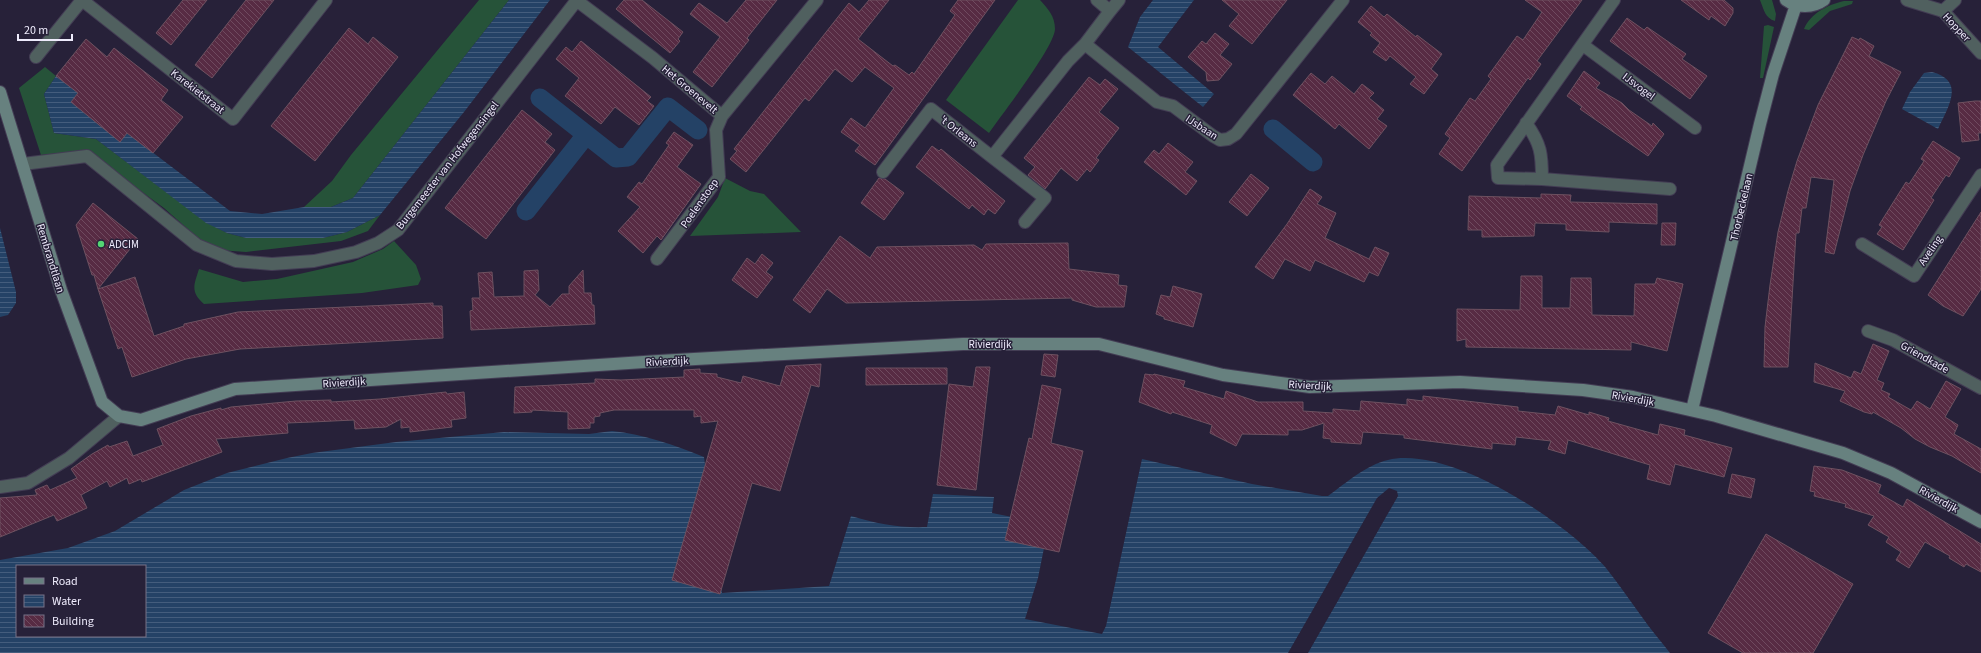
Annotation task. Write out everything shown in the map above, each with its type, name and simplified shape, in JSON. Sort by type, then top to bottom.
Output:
[{"type":"street","name":"Karekietstraat","points":[[82,0],[233,119],[326,0]]},
{"type":"street","points":[[36,57],[82,0]]},
{"type":"street","name":"Het Groenevelt","points":[[576,0],[653,58],[722,116],[817,0]]},
{"type":"street","name":"Burgemeester van Hofwegensingel","points":[[23,164],[87,156],[197,245],[236,261],[272,264],[314,261],[356,252],[378,244],[398,230],[576,0]]},
{"type":"street","points":[[1097,0],[1110,11]]},
{"type":"street","points":[[992,157],[1068,62],[1085,44],[1119,0]]},
{"type":"street","name":"IJsbaan","points":[[1085,44],[1157,102],[1173,106],[1216,138],[1220,140],[1228,139],[1236,134],[1343,0]]},
{"type":"street","points":[[1614,0],[1497,165],[1498,178],[1542,179],[1670,189]]},
{"type":"street","points":[[1791,2],[1813,5],[1824,0]]},
{"type":"street","name":"Hopper","points":[[1907,0],[1943,11],[1981,53]]},
{"type":"street","points":[[1943,11],[1955,0]]},
{"type":"street","name":"Thorbeckelaan","points":[[1692,410],[1791,2]]},
{"type":"street","name":"IJsvogel","points":[[1583,45],[1695,128]]},
{"type":"street","name":"Rembrandtlaan","points":[[0,92],[61,290],[100,397],[102,402],[119,416]]},
{"type":"street","name":"'t Orleans","points":[[883,172],[932,109],[1045,198],[1025,222]]},
{"type":"street","name":"Poelenstoep","points":[[657,259],[718,177],[716,130],[722,116]]},
{"type":"street","points":[[1526,123],[1537,138],[1542,153],[1542,179]]},
{"type":"street","name":"Aveling","points":[[1862,244],[1914,276],[1981,175]]},
{"type":"street","name":"Griendkade","points":[[1868,331],[1893,340],[1981,388]]},
{"type":"street","name":"Rivierdijk","points":[[119,416],[142,420],[235,389],[667,360],[963,344],[1099,344],[1223,375],[1310,387],[1460,382],[1583,390],[1633,397],[1692,410],[1844,453],[1891,473],[1981,522]]},
{"type":"street","points":[[0,487],[28,483],[69,458],[119,416]]},
{"type":"green space","points":[[479,0],[509,0],[353,198],[331,207],[304,207],[332,181],[351,155]]},
{"type":"green space","points":[[1018,0],[1040,0],[1052,16],[1055,29],[1053,38],[1037,65],[989,133],[946,100]]},
{"type":"green space","points":[[1760,0],[1772,0],[1776,14],[1775,21],[1767,16]]},
{"type":"green space","points":[[1844,1],[1853,1],[1852,4],[1830,11],[1809,30],[1804,29],[1811,18],[1820,10]]},
{"type":"green space","points":[[1768,25],[1774,27],[1763,78],[1760,78],[1764,26]]},
{"type":"green space","points":[[45,67],[56,76],[44,94],[54,133],[96,139],[206,222],[227,233],[246,238],[323,238],[347,232],[380,215],[368,231],[341,241],[246,252],[219,250],[200,240],[164,208],[90,154],[71,152],[41,155],[19,88]]},
{"type":"green space","points":[[725,178],[750,191],[764,194],[801,232],[690,236],[718,197]]},
{"type":"green space","points":[[394,241],[416,265],[421,279],[418,285],[362,293],[204,304],[197,296],[194,288],[199,269],[243,282],[277,279],[353,262],[383,249]]},
{"type":"water","points":[[509,0],[550,0],[464,112],[380,215],[347,232],[323,238],[246,238],[227,233],[206,223],[96,139],[54,133],[44,94],[56,76],[78,93],[71,102],[120,141],[127,133],[230,211],[262,214],[304,207],[331,207],[353,198]]},
{"type":"water","points":[[1153,0],[1194,0],[1158,47],[1214,94],[1203,107],[1128,47],[1140,17]]},
{"type":"water","points":[[1932,72],[1942,76],[1949,82],[1952,96],[1938,129],[1902,109],[1910,92],[1924,73]]},
{"type":"water","points":[[0,228],[16,292],[16,303],[8,315],[0,317]]},
{"type":"water","points":[[612,431],[624,432],[670,444],[704,457],[722,593],[829,586],[851,516],[889,525],[927,527],[933,494],[994,497],[992,513],[1012,517],[1044,548],[1038,578],[1025,619],[1102,634],[1106,626],[1142,459],[1252,484],[1328,496],[1364,470],[1380,462],[1414,458],[1443,464],[1474,475],[1506,491],[1564,530],[1588,550],[1606,568],[1670,653],[0,653],[0,560],[68,548],[115,531],[184,490],[227,473],[312,453],[396,442],[504,432],[589,434]]},
{"type":"pier","points":[[1389,488],[1397,491],[1398,496],[1308,653],[1288,653],[1377,498]]},
{"type":"building","points":[[183,0],[207,0],[171,45],[156,33]]},
{"type":"building","points":[[246,0],[274,0],[212,78],[195,65]]},
{"type":"building","points":[[624,0],[642,0],[683,32],[678,39],[680,41],[670,53],[616,9]]},
{"type":"building","points":[[746,0],[777,0],[747,38],[749,40],[712,87],[693,72],[720,37],[690,14],[699,3],[727,23]]},
{"type":"building","points":[[869,0],[889,0],[858,39],[893,66],[895,65],[909,75],[912,72],[914,74],[955,15],[950,11],[958,0],[995,0],[875,165],[855,151],[860,145],[841,132],[851,118],[865,128],[894,88],[865,67],[852,82],[835,69],[809,101],[805,98],[746,172],[730,159],[737,151],[734,149],[849,3],[859,12]]},
{"type":"building","points":[[1222,0],[1287,0],[1252,44],[1229,26],[1239,14]]},
{"type":"building","points":[[1525,0],[1582,0],[1537,61],[1541,64],[1530,80],[1528,78],[1462,171],[1439,154],[1450,138],[1445,134],[1470,98],[1475,101],[1491,79],[1488,76],[1517,36],[1523,40],[1542,12]]},
{"type":"building","points":[[1681,0],[1724,0],[1733,8],[1733,13],[1725,26],[1711,16],[1709,20]]},
{"type":"building","points":[[1371,6],[1384,17],[1387,14],[1416,37],[1417,35],[1442,54],[1431,69],[1438,75],[1424,94],[1410,84],[1416,77],[1390,56],[1386,61],[1373,52],[1380,43],[1370,35],[1372,33],[1358,22]]},
{"type":"building","points":[[1627,18],[1644,30],[1647,27],[1686,54],[1682,59],[1707,76],[1690,99],[1610,41]]},
{"type":"building","points":[[349,28],[368,44],[373,37],[398,57],[315,161],[271,126]]},
{"type":"building","points":[[1215,33],[1229,44],[1220,55],[1232,64],[1219,80],[1207,81],[1206,72],[1188,57],[1202,41],[1206,44]]},
{"type":"building","points":[[1852,37],[1859,40],[1860,38],[1874,46],[1869,56],[1901,72],[1886,101],[1863,155],[1850,191],[1834,254],[1825,252],[1834,180],[1811,177],[1806,208],[1802,208],[1799,233],[1796,233],[1788,367],[1764,367],[1765,327],[1770,285],[1778,232],[1788,191],[1797,161],[1818,105]]},
{"type":"building","points":[[86,39],[107,57],[114,48],[168,90],[161,100],[183,117],[153,153],[127,133],[120,142],[71,102],[78,93],[56,76]]},
{"type":"building","points":[[581,41],[651,97],[647,101],[654,106],[639,125],[615,107],[601,124],[565,96],[579,78],[556,59],[566,47],[572,52]]},
{"type":"building","points":[[1584,71],[1600,83],[1596,88],[1622,103],[1629,110],[1652,126],[1653,123],[1664,134],[1648,156],[1580,109],[1582,107],[1567,96]]},
{"type":"building","points":[[1311,73],[1325,84],[1332,76],[1354,94],[1362,84],[1374,93],[1369,98],[1384,110],[1377,119],[1387,126],[1369,149],[1339,124],[1335,129],[1293,95]]},
{"type":"building","points":[[1089,77],[1100,85],[1105,79],[1118,89],[1099,112],[1119,128],[1096,158],[1099,160],[1090,172],[1087,169],[1077,181],[1061,168],[1045,189],[1028,175],[1035,167],[1024,158]]},
{"type":"building","points":[[1981,101],[1981,133],[1978,133],[1979,140],[1962,142],[1958,103]]},
{"type":"building","points":[[522,110],[552,134],[545,142],[555,150],[486,239],[445,208]]},
{"type":"building","points":[[674,132],[693,145],[677,167],[701,184],[661,240],[657,236],[643,253],[618,231],[640,207],[627,197],[639,182],[642,184],[669,145],[666,143]]},
{"type":"building","points":[[1933,141],[1960,158],[1949,177],[1946,175],[1931,198],[1934,200],[1903,250],[1877,234],[1882,227],[1879,225],[1906,182],[1909,184],[1924,161],[1921,159]]},
{"type":"building","points":[[1168,143],[1193,162],[1185,172],[1197,181],[1186,195],[1144,162],[1154,150],[1159,154]]},
{"type":"building","points":[[932,146],[939,151],[941,149],[1005,201],[995,214],[988,209],[984,215],[972,205],[969,209],[916,167]]},
{"type":"building","points":[[1251,174],[1269,188],[1247,216],[1229,202]]},
{"type":"building","points":[[879,178],[885,179],[904,193],[884,220],[861,203]]},
{"type":"building","points":[[1310,189],[1322,197],[1317,204],[1336,213],[1325,238],[1369,259],[1375,247],[1389,253],[1378,276],[1369,272],[1364,282],[1315,260],[1310,271],[1285,259],[1273,279],[1255,267],[1287,224]]},
{"type":"building","points":[[1541,194],[1571,195],[1570,202],[1657,204],[1657,224],[1609,222],[1609,232],[1566,230],[1566,224],[1535,223],[1534,236],[1482,237],[1482,230],[1468,230],[1469,196],[1541,198]]},
{"type":"building","points":[[93,203],[138,239],[98,289],[76,225]]},
{"type":"building","points":[[1981,212],[1981,289],[1963,316],[1943,306],[1928,295]]},
{"type":"building","points":[[1662,223],[1676,223],[1675,245],[1661,245]]},
{"type":"building","points":[[840,236],[870,258],[877,247],[974,245],[982,250],[986,244],[1068,243],[1069,269],[1119,275],[1118,285],[1127,286],[1124,307],[1096,307],[1072,300],[1072,298],[846,303],[827,289],[810,313],[793,300]]},
{"type":"building","points":[[762,254],[773,263],[766,272],[773,277],[757,298],[732,280],[747,258],[755,264]]},
{"type":"building","points":[[538,270],[539,290],[535,295],[550,307],[562,294],[569,294],[569,286],[583,270],[584,293],[591,293],[592,305],[594,305],[595,324],[471,330],[470,311],[473,310],[472,298],[480,298],[478,273],[492,272],[494,297],[524,296],[524,271]]},
{"type":"building","points":[[1521,276],[1542,276],[1542,308],[1570,308],[1571,278],[1591,278],[1592,315],[1634,316],[1635,284],[1655,284],[1657,278],[1683,284],[1667,351],[1631,342],[1631,350],[1466,347],[1466,339],[1457,341],[1457,309],[1520,310]]},
{"type":"building","points":[[135,277],[154,336],[184,326],[184,324],[238,312],[433,303],[433,306],[442,306],[443,338],[240,349],[186,359],[132,377],[122,347],[118,349],[98,289]]},
{"type":"building","points":[[1173,286],[1202,294],[1193,327],[1164,319],[1164,317],[1156,314],[1161,295],[1170,297]]},
{"type":"building","points":[[1873,344],[1889,351],[1877,380],[1884,383],[1881,390],[1890,394],[1888,397],[1911,410],[1917,401],[1930,409],[1946,381],[1961,389],[1945,417],[1958,425],[1954,434],[1981,449],[1981,473],[1952,456],[1915,439],[1901,428],[1873,412],[1872,414],[1864,412],[1840,401],[1845,391],[1814,382],[1815,363],[1851,378],[1854,371],[1861,374]]},
{"type":"building","points":[[1044,354],[1058,355],[1055,377],[1041,375]]},
{"type":"building","points":[[821,364],[819,387],[811,385],[780,491],[752,483],[720,594],[672,580],[718,421],[701,423],[701,416],[694,417],[694,410],[614,410],[600,413],[600,416],[594,417],[594,423],[590,423],[590,428],[568,429],[568,412],[532,410],[532,412],[514,413],[515,387],[595,383],[595,379],[621,380],[684,377],[684,370],[700,369],[700,373],[717,374],[717,377],[741,383],[743,376],[780,386],[786,366]]},
{"type":"building","points":[[976,367],[990,367],[976,490],[937,485],[949,384],[973,387]]},
{"type":"building","points":[[866,368],[947,368],[947,384],[866,385]]},
{"type":"building","points":[[1145,374],[1154,374],[1185,381],[1183,387],[1224,399],[1226,391],[1258,402],[1303,402],[1303,411],[1333,413],[1333,409],[1360,411],[1361,401],[1407,405],[1407,399],[1423,401],[1423,396],[1518,407],[1518,411],[1555,415],[1558,406],[1589,415],[1589,412],[1609,418],[1608,421],[1658,435],[1660,424],[1685,430],[1684,435],[1732,448],[1724,477],[1675,464],[1670,485],[1647,479],[1650,465],[1568,440],[1565,454],[1548,449],[1551,441],[1516,437],[1515,445],[1492,443],[1492,449],[1404,438],[1404,435],[1363,432],[1361,444],[1331,442],[1331,439],[1323,438],[1324,423],[1302,430],[1288,430],[1288,435],[1242,434],[1236,446],[1210,433],[1212,425],[1172,412],[1171,414],[1139,402]]},
{"type":"building","points":[[1042,385],[1061,389],[1051,443],[1083,451],[1059,552],[1005,540],[1029,438],[1032,439]]},
{"type":"building","points":[[446,392],[447,394],[464,392],[466,418],[451,420],[452,427],[410,432],[410,427],[401,428],[401,419],[386,427],[355,429],[354,420],[287,423],[288,433],[216,439],[222,452],[142,482],[141,479],[129,484],[127,478],[110,487],[107,481],[81,495],[87,508],[57,521],[54,515],[0,537],[0,498],[37,495],[35,490],[47,485],[50,490],[77,478],[71,469],[108,445],[109,447],[127,441],[133,456],[163,445],[157,429],[191,416],[221,408],[221,410],[231,407],[296,401],[331,400],[331,402],[380,399]]},
{"type":"building","points":[[1814,466],[1842,470],[1881,485],[1878,493],[1903,507],[1907,499],[1981,544],[1981,572],[1966,564],[1964,567],[1949,558],[1950,556],[1925,542],[1909,568],[1896,560],[1901,552],[1886,542],[1889,537],[1868,525],[1874,516],[1845,507],[1846,504],[1814,496],[1815,492],[1810,491]]},
{"type":"building","points":[[1732,474],[1755,479],[1751,498],[1728,493]]},
{"type":"building","points":[[1766,534],[1853,584],[1813,653],[1743,653],[1708,633]]},
{"type":"waterway","points":[[540,98],[616,158],[628,157],[668,107],[698,130]]},
{"type":"waterway","points":[[1273,129],[1313,162]]},
{"type":"waterway","points":[[526,211],[586,135]]},
{"type":"place","name":"ADCIM","points":[[101,244]]}]
